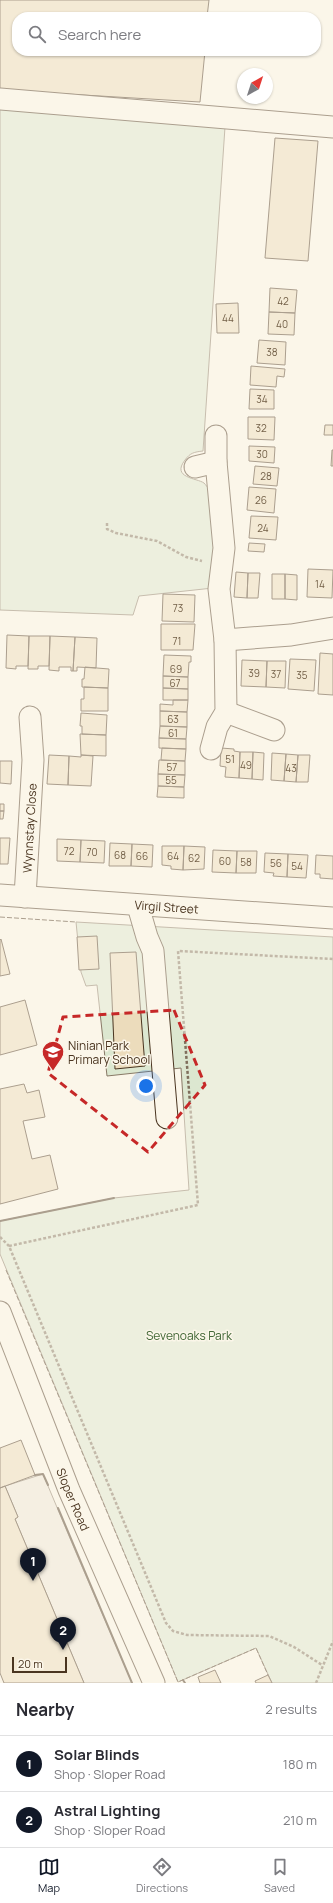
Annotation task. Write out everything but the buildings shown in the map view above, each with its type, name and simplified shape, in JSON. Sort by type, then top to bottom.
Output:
[{"type":"street","points":[[0,99],[333,127]]},
{"type":"street","points":[[211,749],[217,728],[226,712],[225,640],[219,589],[224,548],[216,462],[216,436]]},
{"type":"street","points":[[195,467],[216,462]]},
{"type":"street","points":[[225,640],[291,635],[333,628]]},
{"type":"street","points":[[226,712],[274,730]]},
{"type":"street","name":"Wynnstay Close","points":[[25,897],[33,760],[30,717]]},
{"type":"street","name":"Virgil Street","points":[[0,895],[138,906],[333,918]]},
{"type":"street","points":[[138,906],[147,937],[153,951],[167,1118]]},
{"type":"street","name":"Sloper Road","points":[[0,1312],[69,1490],[154,1683]]},
{"type":"path","points":[[107,523],[107,529],[116,533],[157,541],[186,557],[210,563],[222,563]]},
{"type":"path","points":[[0,1237],[9,1246],[166,1623],[173,1631],[187,1635],[269,1636],[294,1647],[322,1665]]},
{"type":"path","points":[[316,1683],[333,1641]]},
{"type":"highlighted area","points":[[174,1010],[205,1085],[148,1152],[48,1073],[63,1017]]},
{"type":"green space","points":[[0,108],[225,127],[203,451],[191,454],[185,460],[181,470],[183,474],[204,483],[209,490],[218,541],[213,588],[139,596],[133,615],[0,610]]},
{"type":"green space","name":"Sevenoaks Park","points":[[76,922],[333,937],[333,1683],[272,1683],[256,1648],[178,1682],[0,1254],[0,1221],[114,1198],[189,1190],[181,1068],[107,1076],[97,985],[86,986],[81,972]]},
{"type":"shaded area","points":[[43,1474],[132,1683],[84,1683],[15,1519],[18,1517],[5,1486]]},
{"type":"fence","points":[[0,917],[76,922]]},
{"type":"fence","points":[[6,1270],[178,1682],[256,1648],[268,1675]]},
{"type":"wall","points":[[0,1221],[114,1198]]},
{"type":"wall","points":[[35,1475],[43,1474],[48,1485]]},
{"type":"wall","points":[[58,1508],[132,1683]]},
{"type":"place","name":"Ninian Park Primary School","points":[[53,1072]]},
{"type":"place","name":"Solar Blinds","points":[[33,1581]]},
{"type":"place","name":"Astral Lighting","points":[[63,1650]]}]
